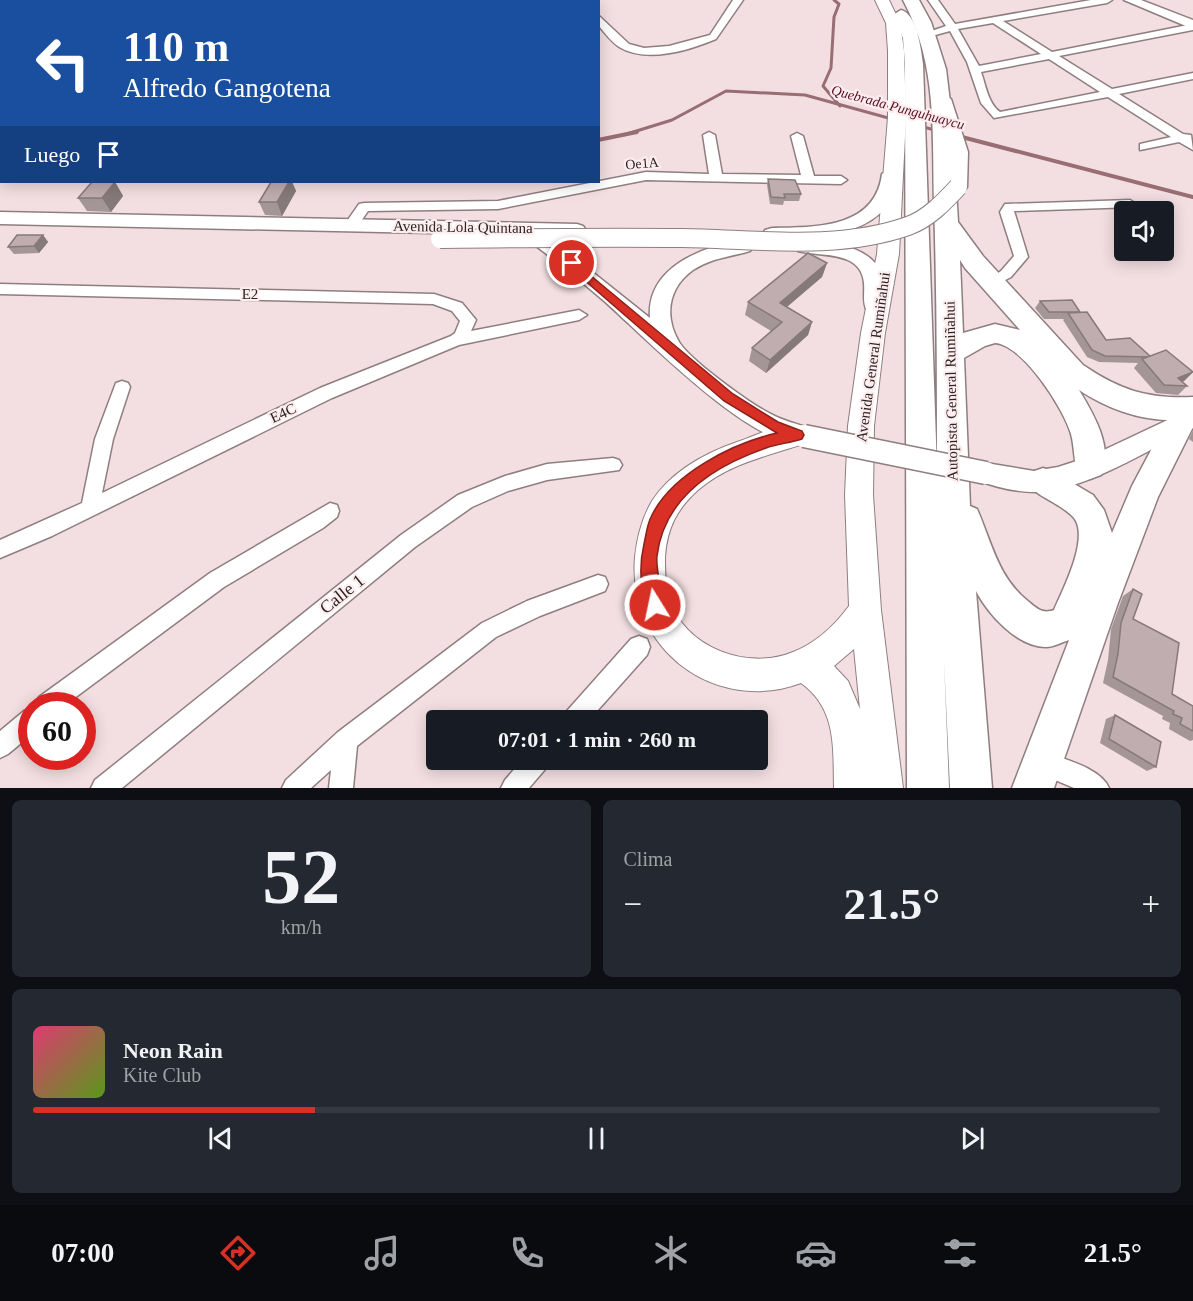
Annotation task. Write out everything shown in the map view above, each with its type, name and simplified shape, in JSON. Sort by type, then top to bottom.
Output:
[{"type":"highway","name":"Autopista General Rumiñahui","points":[[893,0],[911,39],[915,127],[928,788]]},
{"type":"highway","name":"Autopista General Rumiñahui","points":[[911,0],[928,34],[938,76],[915,127],[944,213],[951,353],[970,477],[971,788]]},
{"type":"highway","points":[[944,213],[992,282],[1073,372],[1113,398],[1133,405],[1189,416],[1143,496],[1100,603],[1037,776]]},
{"type":"highway","points":[[951,353],[990,334],[1007,336],[1022,345],[1045,367],[1076,411],[1086,434],[1090,466]]},
{"type":"highway","points":[[970,477],[984,575],[998,598],[1013,613],[1032,626],[1049,630],[1067,622],[1097,541],[1095,521],[1086,509],[1043,481]]},
{"type":"main road","name":"Avenida General Rumiñahui","points":[[882,0],[893,23],[896,51],[915,127],[873,333],[861,426],[859,495],[865,610],[885,788]]},
{"type":"main road","points":[[1130,0],[1193,26]]},
{"type":"main road","name":"Avenida Lola Quintana","points":[[440,239],[593,237],[812,239],[872,235],[910,225],[944,213],[958,187],[962,168],[960,147],[938,76]]},
{"type":"main road","name":"Avenida Lola Quintana","points":[[0,218],[739,234],[796,233],[840,228],[874,209],[887,195],[915,127]]},
{"type":"main road","points":[[523,228],[543,241],[728,398],[752,414],[800,436],[970,477],[1043,481],[1090,466],[1189,416]]},
{"type":"main road","name":"Avenida Lola Quintana","points":[[0,230],[823,247],[838,249],[867,266],[874,280],[873,333]]},
{"type":"main road","points":[[672,349],[661,327],[658,313],[663,292],[669,281],[677,272],[699,257],[728,248],[743,247]]},
{"type":"main road","points":[[800,436],[764,442],[730,457],[693,479],[674,496],[663,509],[654,531],[649,557],[650,583],[655,605],[667,628],[689,652],[714,668],[744,676],[786,672],[805,665],[843,639],[865,610]]},
{"type":"main road","points":[[805,665],[828,683],[842,709],[847,727],[852,788]]},
{"type":"street","points":[[600,20],[623,46],[633,50],[652,52],[713,37],[738,0]]},
{"type":"street","points":[[933,0],[952,27],[975,70],[988,108],[994,115],[1002,117],[1193,76]]},
{"type":"street","points":[[928,34],[952,27],[1107,0]]},
{"type":"street","points":[[995,20],[1193,146]]},
{"type":"street","points":[[975,70],[1193,26]]},
{"type":"street","points":[[709,135],[716,176]]},
{"type":"street","points":[[1144,147],[1193,135]]},
{"type":"street","points":[[797,136],[808,178]]},
{"type":"street","name":"Oe1A","points":[[351,225],[364,207],[498,205],[640,177],[716,176],[841,180]]},
{"type":"street","points":[[992,282],[1006,274],[1021,257],[1007,212],[1010,207],[1017,205],[1114,204]]},
{"type":"street","name":"E2","points":[[0,289],[434,299],[457,308],[468,320],[461,336],[456,340]]},
{"type":"street","name":"E4C","points":[[0,549],[45,530],[326,393],[456,340],[579,315]]},
{"type":"street","points":[[90,507],[104,439],[122,387]]},
{"type":"street","name":"Calle 1","points":[[103,788],[408,541],[465,501],[506,484],[548,472],[613,465]]},
{"type":"street","points":[[65,692],[217,580],[330,511]]},
{"type":"street","points":[[294,788],[346,740],[489,630],[534,608],[598,584]]},
{"type":"street","points":[[583,710],[639,647]]},
{"type":"street","points":[[0,746],[18,731]]},
{"type":"street","points":[[341,788],[346,740]]},
{"type":"street","points":[[513,788],[529,770]]},
{"type":"street","points":[[1037,776],[1076,776],[1097,788]]},
{"type":"building","points":[[768,179],[795,180],[801,194],[784,194],[785,198],[771,197]]},
{"type":"building","points":[[91,183],[114,183],[102,198],[78,198]]},
{"type":"building","points":[[270,183],[288,183],[277,202],[259,202]]},
{"type":"building","points":[[17,235],[43,235],[34,246],[8,247]]},
{"type":"building","points":[[808,253],[827,263],[780,303],[812,322],[770,360],[752,348],[782,322],[748,302]]},
{"type":"building","points":[[1072,300],[1080,312],[1049,312],[1040,301]]},
{"type":"building","points":[[1087,312],[1106,340],[1130,338],[1151,357],[1105,356],[1092,350],[1068,313]]},
{"type":"building","points":[[1166,350],[1193,372],[1178,378],[1187,386],[1164,385],[1142,359]]},
{"type":"building","points":[[1133,589],[1142,594],[1133,619],[1179,643],[1172,694],[1193,706],[1193,731],[1180,724],[1182,718],[1173,714],[1174,711],[1113,677],[1121,623]]},
{"type":"building","points":[[1115,715],[1161,742],[1156,767],[1109,739]]},
{"type":"waterway","points":[[834,0],[839,4],[834,17],[831,68],[823,86],[839,104]]},
{"type":"waterway","name":"Quebrada Punguhuaycu","points":[[630,133],[672,120],[726,91],[805,95],[839,104]]},
{"type":"waterway","name":"Quebrada Punguhuaycu","points":[[839,104],[892,119]]},
{"type":"waterway","name":"Quebrada Punguhuaycu","points":[[920,126],[938,131]]},
{"type":"waterway","name":"Quebrada Punguhuaycu","points":[[600,140],[637,132]]},
{"type":"waterway","name":"Quebrada Punguhuaycu","points":[[958,136],[1193,197]]},
{"type":"route","points":[[572,263],[728,398],[773,426],[797,435],[764,442],[711,467],[693,479],[663,509],[654,531],[649,557],[650,583],[655,605]]}]
